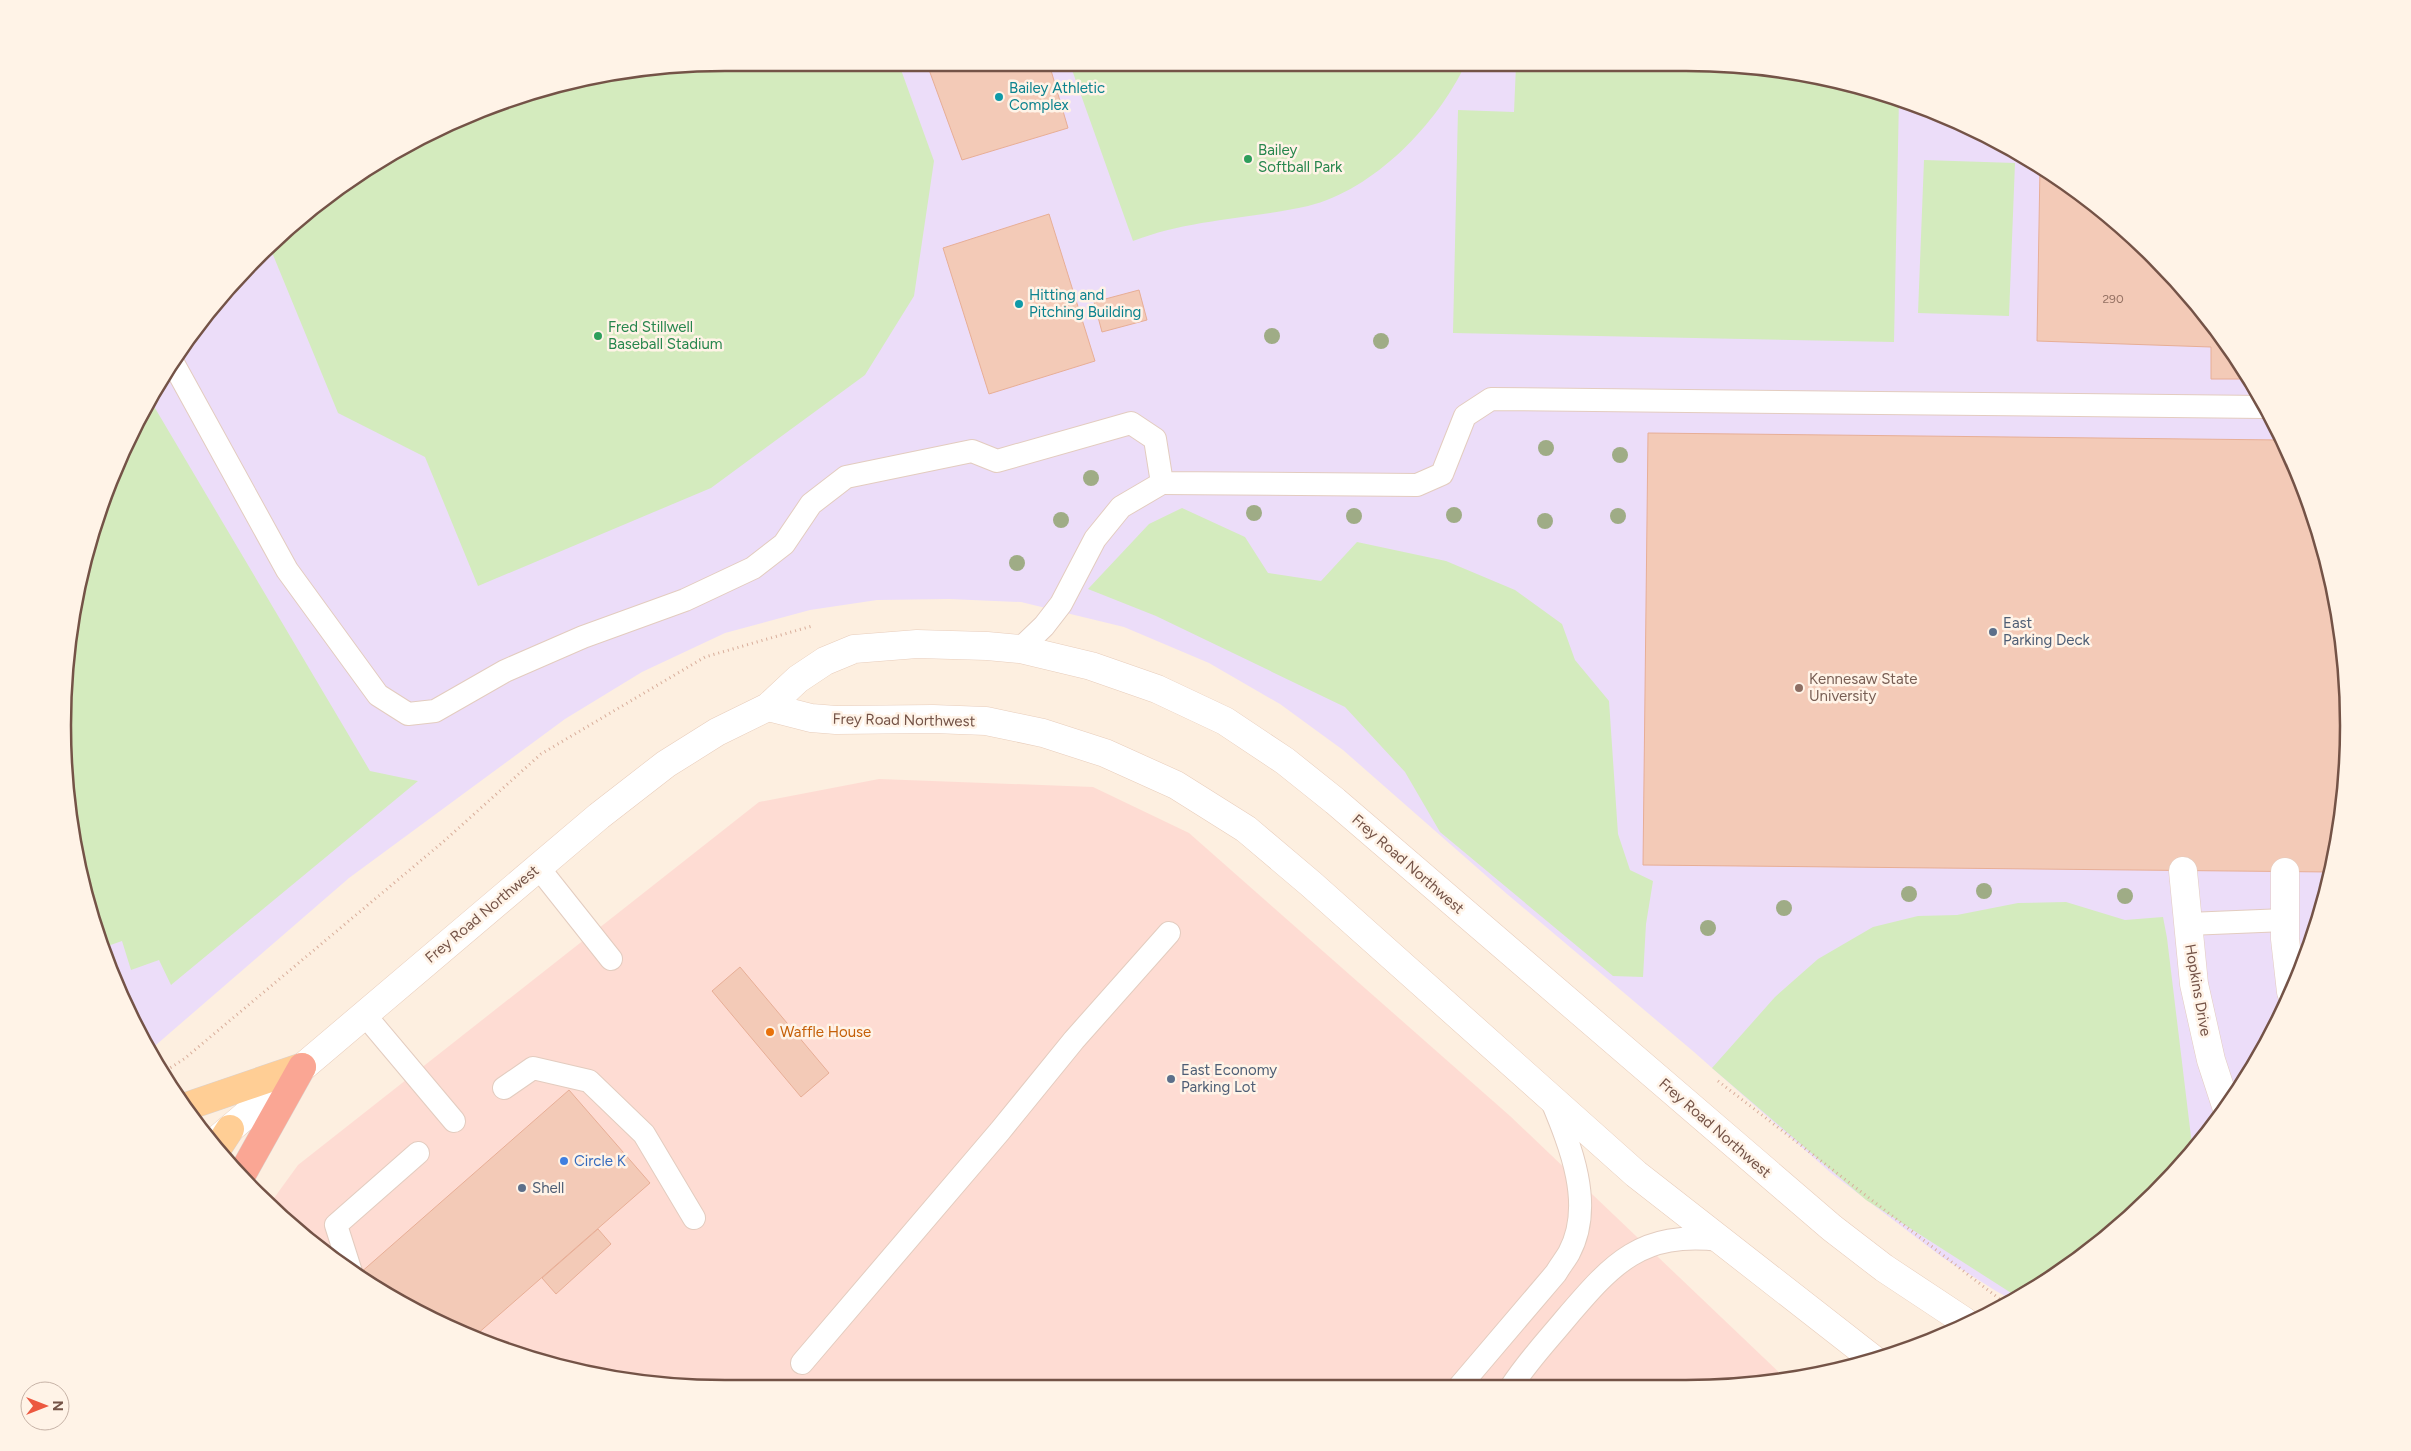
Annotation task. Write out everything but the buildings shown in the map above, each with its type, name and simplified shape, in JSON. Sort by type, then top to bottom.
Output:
[{"type":"highway","points":[[244,1168],[302,1067]]},
{"type":"main road","name":"Frey Road Northwest","points":[[220,1140],[302,1067],[599,816],[666,764],[717,732],[768,707],[798,680],[826,662],[854,650],[917,644],[951,644],[1020,649],[1091,666],[1158,689],[1225,722],[1278,756],[1335,800],[1832,1228],[1884,1268],[1960,1319]]},
{"type":"main road","name":"Frey Road Northwest","points":[[768,707],[811,718],[836,720],[933,719],[986,722],[1043,733],[1105,753],[1176,785],[1246,829],[1311,884],[1636,1174],[1866,1354]]},
{"type":"main road","name":"Hopkins Drive","points":[[2183,871],[2194,984],[2211,1060],[2223,1097]]},
{"type":"main road","points":[[2285,872],[2285,920],[2290,975]]},
{"type":"main road","points":[[193,1105],[302,1067]]},
{"type":"lane","points":[[177,370],[287,570],[378,695],[408,714],[435,711],[505,671],[582,637],[685,600],[754,568],[784,544],[811,504],[846,477],[972,451],[997,461],[1131,423],[1155,438],[1162,483]]},
{"type":"lane","points":[[1020,649],[1061,604],[1095,539],[1122,507],[1162,483],[1417,485],[1442,474],[1465,416],[1491,399],[2257,407]]},
{"type":"lane","points":[[538,867],[611,959]]},
{"type":"lane","points":[[2188,924],[2285,920]]},
{"type":"lane","points":[[802,1363],[1000,1131],[1074,1040],[1169,933]]},
{"type":"lane","points":[[364,1014],[454,1121]]},
{"type":"lane","points":[[504,1088],[533,1068],[589,1081],[644,1134],[694,1218]]},
{"type":"lane","points":[[1465,1380],[1556,1273],[1569,1253],[1576,1234],[1579,1208],[1577,1179],[1570,1145],[1551,1099]]},
{"type":"lane","points":[[347,1259],[336,1225],[418,1153]]},
{"type":"lane","points":[[1516,1380],[1602,1276],[1621,1260],[1642,1249],[1667,1241],[1694,1237],[1720,1240]]},
{"type":"path","points":[[169,1069],[184,1059],[443,842],[541,754],[705,657],[818,625]]},
{"type":"shaded area","name":"Kennesaw State University","points":[[726,71],[1686,71],[1771,77],[1813,84],[1896,106],[1936,121],[2013,159],[2084,206],[2205,327],[2252,398],[2290,475],[2305,515],[2317,556],[2334,640],[2340,726],[2334,811],[2327,853],[2305,936],[2290,976],[2272,1015],[2252,1053],[2205,1124],[2148,1188],[2084,1245],[2005,1296],[1942,1257],[1831,1173],[1694,1052],[1507,894],[1343,750],[1280,704],[1209,663],[1124,627],[1021,602],[949,599],[877,600],[810,610],[725,633],[642,672],[565,719],[349,878],[155,1046],[121,976],[106,936],[84,853],[77,811],[73,768],[71,726],[77,640],[84,598],[106,515],[121,475],[159,398],[206,327],[263,263],[327,206],[398,159],[475,121],[515,106],[556,94],[640,77]]},
{"type":"shaded area","name":"East Economy Parking Lot","points":[[879,779],[1093,787],[1189,833],[1510,1116],[1779,1373],[1686,1380],[726,1380],[640,1374],[598,1367],[515,1345],[475,1330],[436,1312],[398,1292],[327,1245],[274,1198],[298,1165],[759,802]]},
{"type":"green space","name":"Fred Stillwell Baseball Stadium","points":[[726,71],[901,71],[934,161],[914,296],[865,375],[711,488],[478,586],[425,457],[338,413],[273,254],[327,206],[398,159],[475,121],[515,106],[598,84],[640,77]]},
{"type":"green space","name":"Bailey Softball Park","points":[[1072,71],[1462,71],[1438,110],[1401,152],[1356,186],[1333,198],[1308,206],[1176,228],[1133,241]]},
{"type":"green space","points":[[1516,71],[1686,71],[1771,77],[1813,84],[1899,107],[1894,342],[1453,333],[1458,110],[1514,112]]},
{"type":"green space","points":[[1924,160],[2015,163],[2009,316],[1918,313]]},
{"type":"green space","points":[[154,407],[370,771],[418,781],[171,985],[159,960],[131,970],[122,941],[110,945],[94,895],[84,853],[77,811],[73,768],[71,726],[73,683],[77,640],[84,598],[106,515],[121,475]]},
{"type":"green space","points":[[1182,508],[1245,537],[1268,573],[1321,581],[1357,542],[1446,561],[1515,590],[1562,624],[1575,660],[1609,701],[1618,834],[1630,870],[1653,881],[1646,924],[1643,977],[1613,976],[1440,832],[1405,772],[1345,707],[1156,616],[1088,589],[1149,524]]},
{"type":"green space","points":[[2066,902],[2125,920],[2163,917],[2191,1140],[2148,1188],[2117,1217],[2084,1245],[2011,1293],[1866,1200],[1712,1068],[1775,997],[1818,959],[1873,927],[1918,916],[1957,915],[2018,903]]},
{"type":"place","name":"Bailey Athletic Complex","points":[[999,97]]},
{"type":"place","name":"Bailey Softball Park","points":[[1248,159]]},
{"type":"place","name":"Hitting and Pitching Building","points":[[1019,304]]},
{"type":"place","name":"Fred Stillwell Baseball Stadium","points":[[598,336]]},
{"type":"place","name":"East Parking Deck","points":[[1993,632]]},
{"type":"place","name":"Kennesaw State University","points":[[1799,688]]},
{"type":"place","name":"Waffle House","points":[[770,1032]]},
{"type":"place","name":"East Economy Parking Lot","points":[[1171,1079]]},
{"type":"place","name":"Circle K","points":[[564,1161]]},
{"type":"place","name":"Shell","points":[[522,1188]]}]
